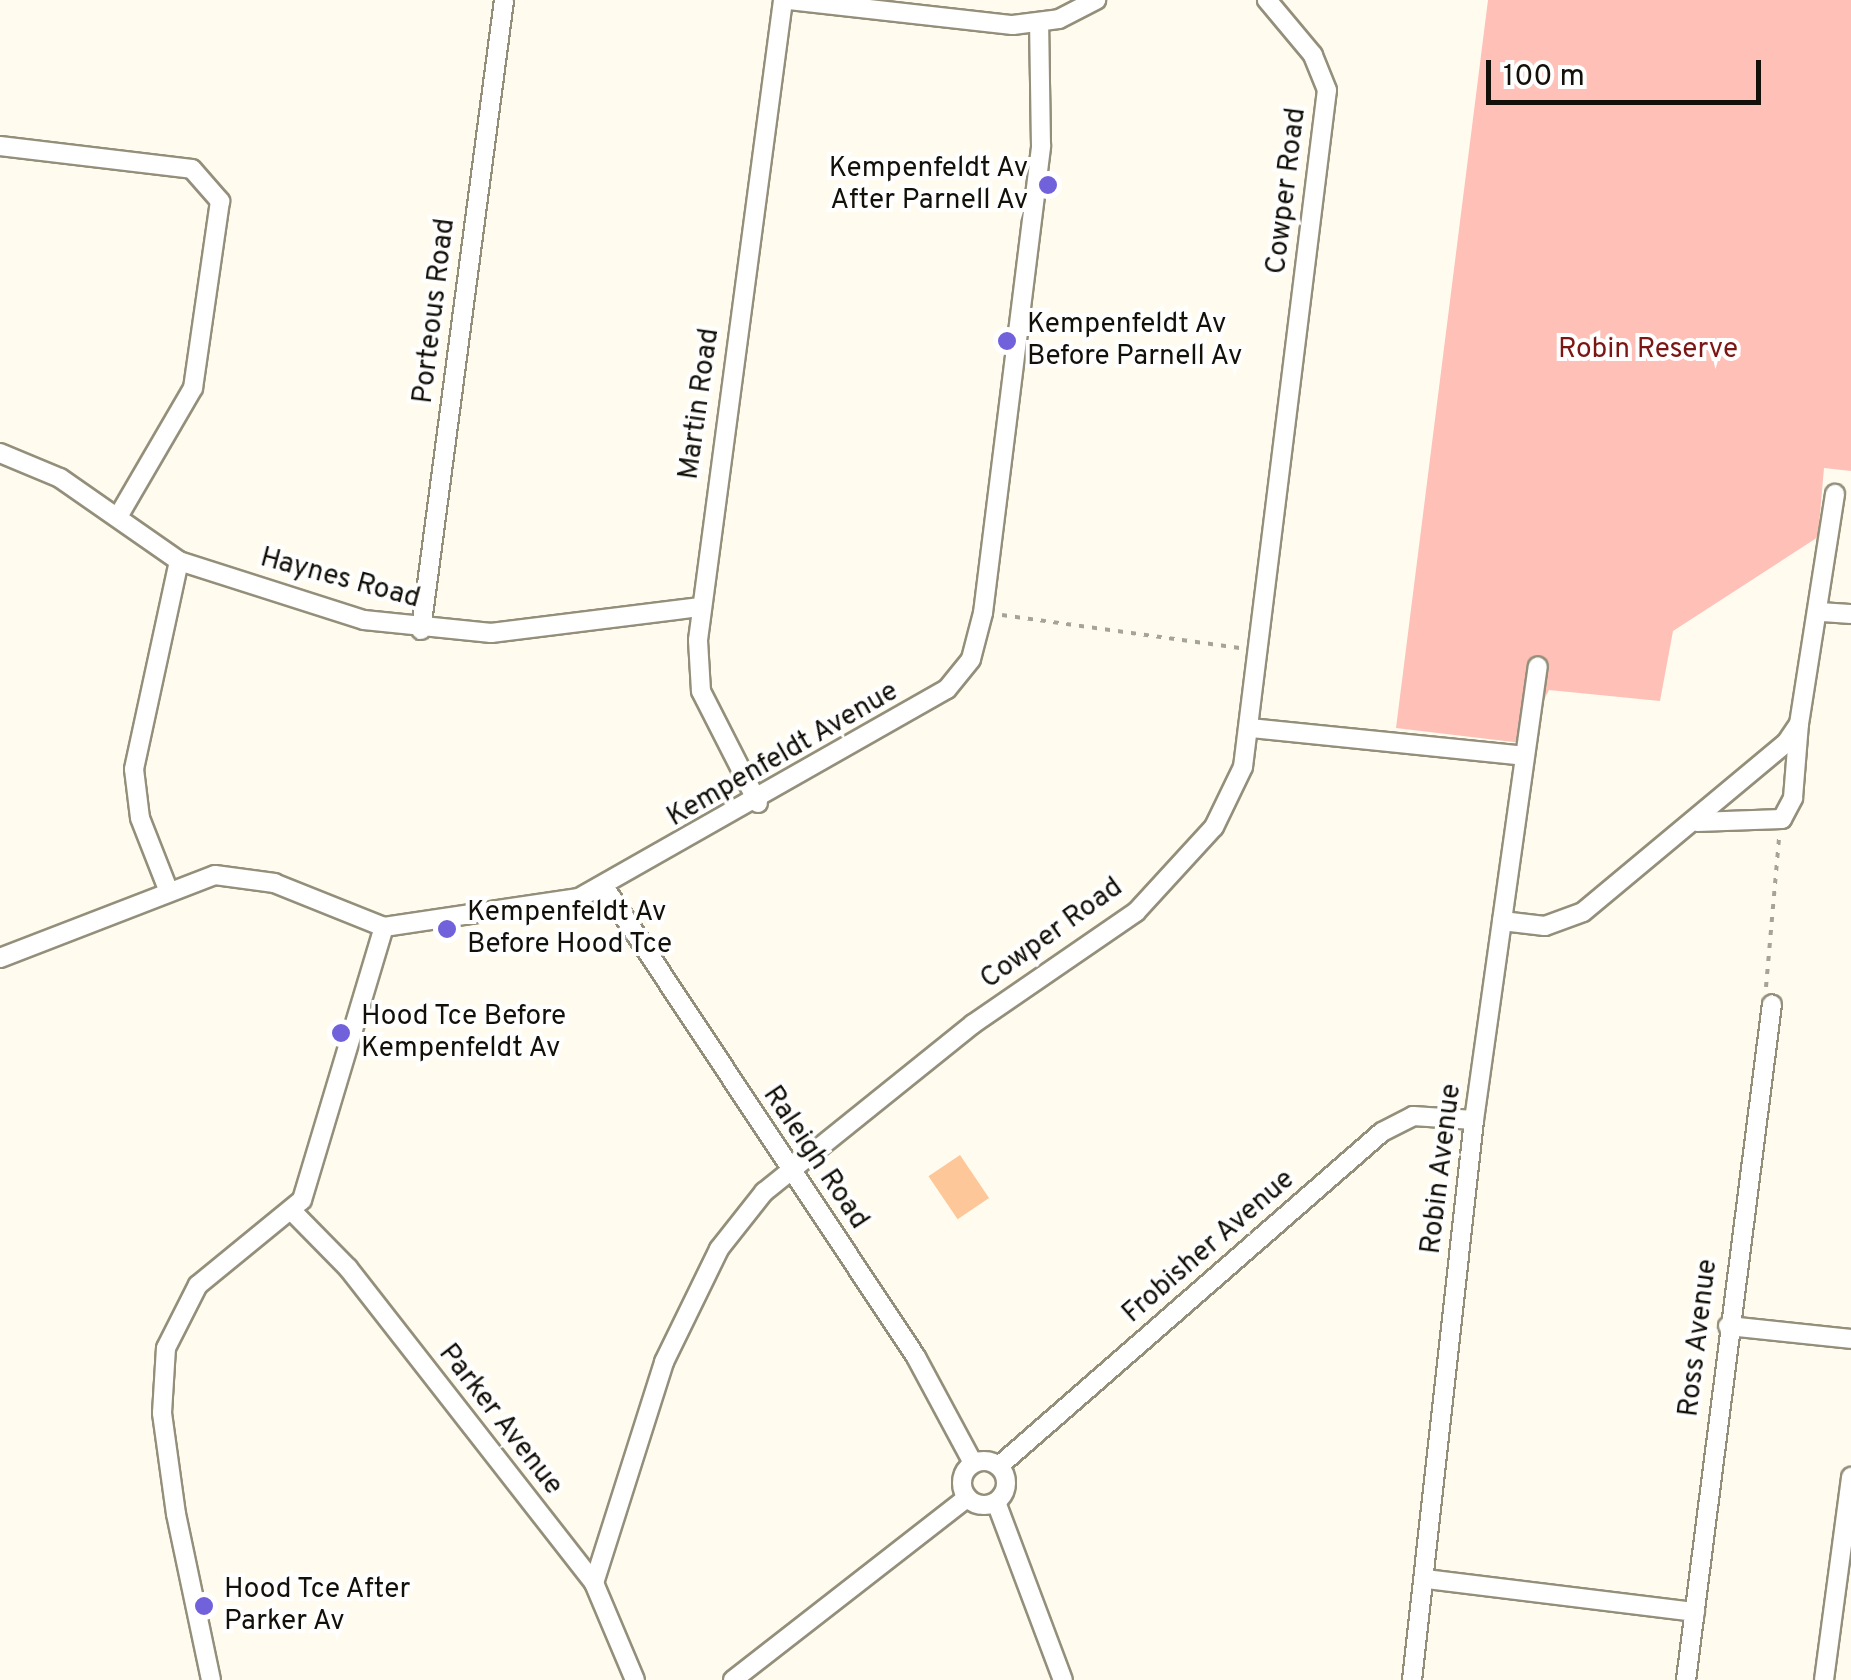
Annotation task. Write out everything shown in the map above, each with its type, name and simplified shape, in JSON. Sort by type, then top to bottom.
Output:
[{"type":"street","name":"Porteous Road","points":[[422,630],[504,0]]},
{"type":"street","points":[[786,0],[1040,23],[1096,0]]},
{"type":"street","name":"Martin Road","points":[[758,803],[701,691],[700,608],[786,0]]},
{"type":"street","name":"Cowper Road","points":[[594,1583],[664,1362],[719,1249],[787,1167],[1136,912],[1214,827],[1251,728],[1327,90],[1314,55],[1267,0]]},
{"type":"street","name":"Kempenfeldt Avenue","points":[[384,927],[606,888],[758,803],[947,689],[971,659],[983,613],[1041,146],[1040,23]]},
{"type":"street","points":[[0,146],[192,169],[220,201],[193,388],[119,515]]},
{"type":"street","name":"Haynes Road","points":[[0,454],[39,466],[119,515],[180,561],[422,630],[491,633],[700,608]]},
{"type":"street","points":[[1696,822],[1782,818],[1793,798],[1799,724],[1821,612],[1835,494]]},
{"type":"street","points":[[170,892],[140,818],[134,769],[180,561]]},
{"type":"street","points":[[1821,612],[1851,614]]},
{"type":"street","name":"Robin Avenue","points":[[1412,1680],[1474,1120],[1538,666]]},
{"type":"street","points":[[1502,921],[1561,924],[1696,822],[1799,724]]},
{"type":"street","points":[[1251,728],[1526,756]]},
{"type":"street","points":[[0,958],[216,874],[252,877],[384,927],[294,1213],[198,1285],[166,1348],[162,1414],[176,1514],[211,1680]]},
{"type":"street","name":"Raleigh Road","points":[[606,888],[916,1357],[973,1463]]},
{"type":"street","name":"Ross Avenue","points":[[1686,1680],[1728,1326],[1772,1004]]},
{"type":"street","name":"Frobisher Avenue","points":[[999,1466],[1382,1132],[1413,1116],[1474,1120]]},
{"type":"street","name":"Parker Avenue","points":[[294,1213],[348,1268],[594,1583],[635,1680]]},
{"type":"street","points":[[1728,1326],[1851,1339]]},
{"type":"street","points":[[967,1498],[962,1479],[973,1463],[999,1466],[1006,1485],[996,1502]]},
{"type":"street","points":[[1824,1680],[1851,1477]]},
{"type":"street","points":[[733,1680],[967,1498],[996,1502]]},
{"type":"street","points":[[996,1502],[1063,1680]]},
{"type":"street","points":[[1426,1579],[1694,1612]]},
{"type":"path","points":[[983,613],[1260,650]]},
{"type":"path","points":[[1772,1004],[1760,972],[1782,818]]},
{"type":"green space","name":"Robin Reserve","points":[[1488,0],[1851,0],[1851,471],[1824,468],[1818,537],[1673,631],[1660,701],[1549,690],[1522,743],[1396,728]]},
{"type":"building","points":[[960,1155],[989,1198],[958,1219],[928,1176]]},
{"type":"place","name":"Kempenfeldt Av After Parnell Av","points":[[1048,185]]},
{"type":"place","name":"Kempenfeldt Av Before Parnell Av","points":[[1007,341]]},
{"type":"place","name":"Kempenfeldt Av Before Hood Tce","points":[[447,929]]},
{"type":"place","name":"Hood Tce Before Kempenfeldt Av","points":[[341,1033]]},
{"type":"place","name":"Hood Tce After Parker Av","points":[[204,1606]]}]
